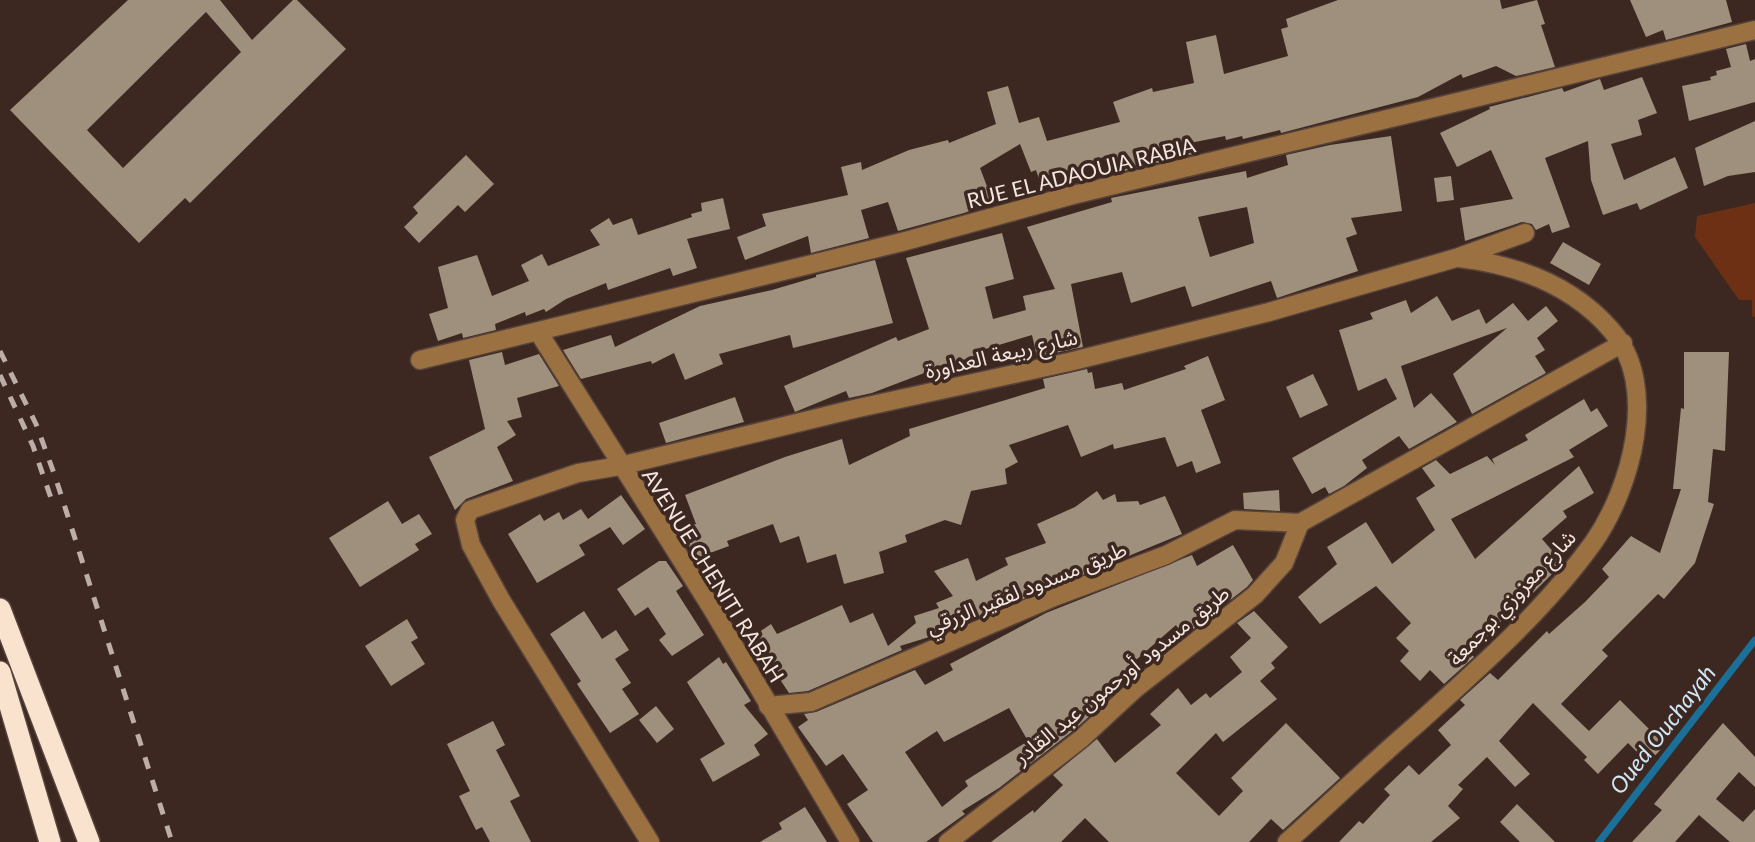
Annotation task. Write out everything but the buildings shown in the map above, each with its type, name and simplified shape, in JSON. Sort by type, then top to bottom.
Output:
[{"type":"highway","points":[[0,609],[89,842]]},
{"type":"highway","points":[[0,672],[50,842]]},
{"type":"street","name":"RUE EL ADAOUIA RABIA","points":[[420,360],[902,242],[1073,195],[1755,30]]},
{"type":"street","name":"شارع ربيعة العداورة","points":[[650,842],[501,600],[471,545],[466,529],[466,514],[484,504],[578,473],[620,466],[1269,312],[1456,258],[1525,233]]},
{"type":"street","name":"شارع معزوزي بوجمعة","points":[[1287,842],[1488,659],[1569,573],[1594,541],[1613,505],[1635,435],[1639,408],[1636,383],[1623,343],[1588,307],[1531,273],[1494,262],[1456,258]]},
{"type":"street","name":"AVENUE CHENITI RABAH","points":[[539,333],[620,466],[711,607],[850,842]]},
{"type":"street","points":[[1300,523],[1623,343]]},
{"type":"street","name":"طريق مسدود لفقير الزرقي","points":[[768,706],[811,702],[1054,597],[1166,555],[1235,520],[1300,523]]},
{"type":"street","name":"طريق مسدود أورحمون عبد القادر","points":[[948,842],[1081,739],[1135,689],[1255,595],[1284,563],[1300,523]]},
{"type":"shaded area","points":[[1755,203],[1755,317],[1752,316],[1752,300],[1739,300],[1695,237],[1697,216]]},
{"type":"waterway","name":"Oued Ouchayah","points":[[1599,842],[1755,640]]},
{"type":"railway","points":[[0,351],[36,424],[55,476],[172,842]]},
{"type":"railway","points":[[0,375],[33,446],[52,501]]}]
